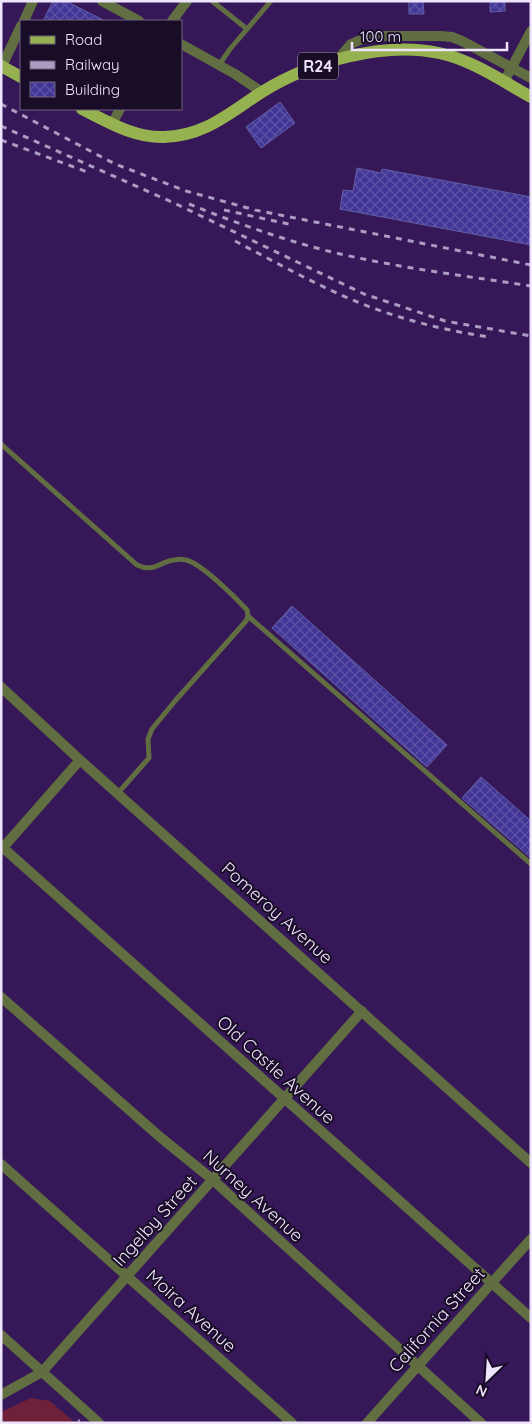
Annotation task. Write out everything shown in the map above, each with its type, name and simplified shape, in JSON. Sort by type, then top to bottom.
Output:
[{"type":"main road","name":"R24","points":[[84,110],[126,130],[151,136],[164,137],[185,134],[219,121],[262,92],[294,76],[338,59],[391,50],[419,50],[457,58],[531,97]]},
{"type":"main road","points":[[2,66],[20,75]]},
{"type":"street","points":[[24,20],[33,1]]},
{"type":"street","points":[[102,1],[137,20]]},
{"type":"street","points":[[173,20],[188,1]]},
{"type":"street","points":[[2,66],[20,28]]},
{"type":"street","points":[[504,82],[531,31]]},
{"type":"street","points":[[338,59],[352,44],[370,36],[442,36],[462,41],[531,78]]},
{"type":"street","points":[[182,45],[262,92]]},
{"type":"street","points":[[112,124],[119,110]]},
{"type":"street","name":"Pomeroy Avenue","points":[[1,687],[80,760],[531,1163]]},
{"type":"street","points":[[2,848],[80,760]]},
{"type":"street","name":"Old Castle Avenue","points":[[2,848],[531,1318]]},
{"type":"street","name":"Nurney Avenue","points":[[1,997],[160,1137],[213,1180],[480,1423]]},
{"type":"street","name":"Ingelby Street","points":[[1,1395],[42,1372],[362,1011]]},
{"type":"street","name":"Moira Avenue","points":[[1,1164],[292,1423]]},
{"type":"street","name":"California Street","points":[[366,1423],[531,1239]]},
{"type":"street","points":[[1,1335],[99,1423]]},
{"type":"lane","points":[[212,1],[247,29]]},
{"type":"lane","points":[[219,65],[230,49],[271,1]]},
{"type":"lane","points":[[1,444],[137,565],[154,568],[173,560],[186,560],[202,568],[237,600],[246,610],[248,616],[531,864]]},
{"type":"lane","points":[[118,793],[149,758],[148,739],[152,729],[175,700],[246,621],[248,616]]},
{"type":"shaded area","points":[[31,1398],[50,1401],[75,1423],[1,1423],[1,1412]]},
{"type":"building","points":[[53,1],[66,1],[103,20],[44,20]]},
{"type":"building","points":[[409,1],[423,1],[424,14],[409,14]]},
{"type":"building","points":[[490,1],[505,1],[505,11],[490,12]]},
{"type":"building","points":[[280,102],[295,123],[261,148],[246,127]]},
{"type":"building","points":[[357,168],[381,173],[382,169],[531,197],[531,245],[340,209],[343,190],[353,191]]},
{"type":"building","points":[[292,606],[447,745],[427,767],[272,628]]},
{"type":"building","points":[[481,777],[531,821],[531,858],[462,798]]},
{"type":"railway","points":[[1,104],[115,164],[186,191],[255,210],[531,265]]},
{"type":"railway","points":[[1,126],[174,203],[364,294],[445,321],[531,336]]},
{"type":"railway","points":[[1,140],[90,173]]},
{"type":"railway","points":[[189,204],[261,231],[336,253],[409,267],[531,286]]},
{"type":"railway","points":[[224,210],[293,225]]},
{"type":"railway","points":[[235,241],[318,284],[370,307],[428,325],[489,337]]}]
